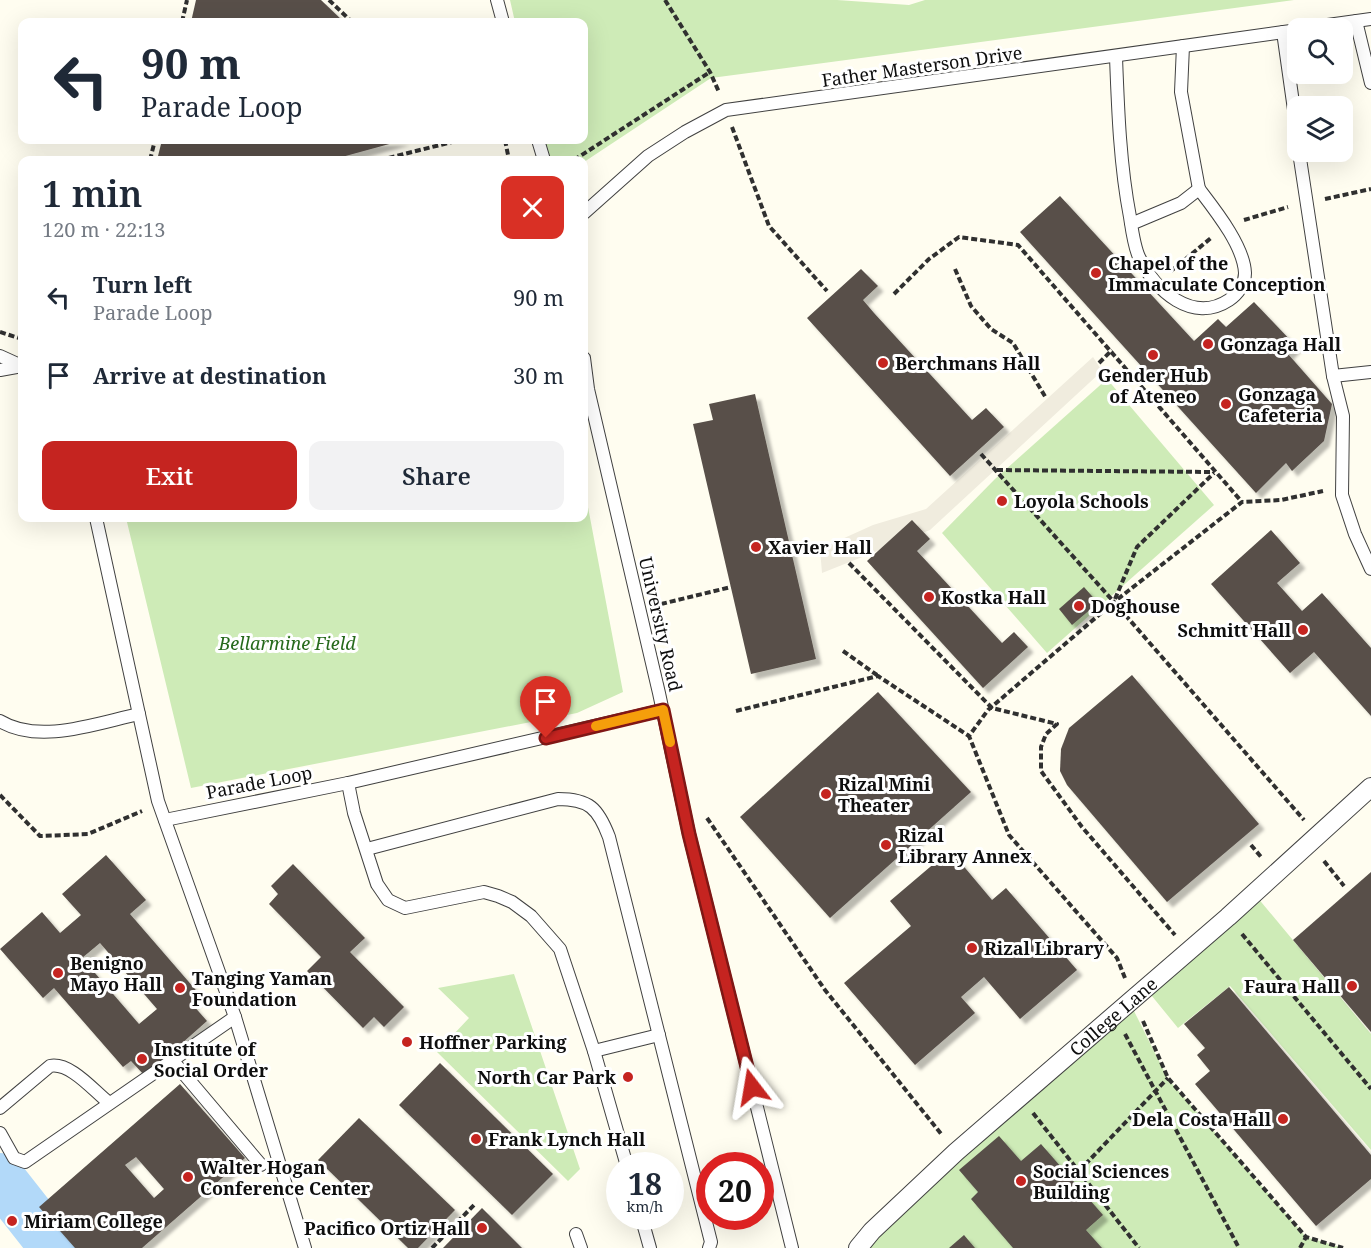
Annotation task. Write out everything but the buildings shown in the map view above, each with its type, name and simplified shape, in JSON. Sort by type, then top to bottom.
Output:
[{"type":"street","name":"College Lane","points":[[858,1248],[872,1231],[956,1152],[1187,950],[1228,917],[1371,787]]},
{"type":"lane","points":[[497,0],[502,18]]},
{"type":"lane","points":[[1353,21],[1371,19]]},
{"type":"lane","points":[[1356,21],[1371,84]]},
{"type":"lane","name":"Father Masterson Drive","points":[[588,209],[648,156],[685,132],[726,111],[1287,31]]},
{"type":"lane","points":[[1283,32],[1292,96]]},
{"type":"lane","points":[[1116,57],[1124,188],[1139,257],[1168,295],[1196,309],[1210,309],[1235,296],[1244,282],[1245,272],[1226,226],[1199,189],[1181,92],[1183,46]]},
{"type":"lane","points":[[1300,162],[1333,376],[1343,416],[1342,495],[1355,534],[1371,569]]},
{"type":"lane","points":[[1131,224],[1181,203],[1199,189]]},
{"type":"lane","points":[[0,356],[18,364]]},
{"type":"lane","points":[[0,370],[18,367]]},
{"type":"lane","points":[[1333,376],[1371,372]]},
{"type":"lane","name":"University Road","points":[[588,389],[663,710],[689,834],[792,1248]]},
{"type":"lane","points":[[97,522],[159,801],[236,1017],[305,1248]]},
{"type":"lane","name":"Parade Loop","points":[[165,820],[348,783],[663,710]]},
{"type":"lane","points":[[0,721],[14,730],[39,732],[139,714]]},
{"type":"lane","points":[[348,783],[354,813],[377,884],[388,900],[405,908],[484,892],[512,902],[531,916],[560,949],[594,1051],[623,1152]]},
{"type":"lane","points":[[367,849],[558,799],[576,799],[590,805],[602,817],[609,837],[711,1242],[709,1248]]},
{"type":"lane","points":[[0,1132],[14,1158],[25,1162],[108,1102],[173,1061],[236,1017]]},
{"type":"lane","points":[[594,1051],[659,1035]]},
{"type":"lane","points":[[173,1061],[261,1165]]},
{"type":"lane","points":[[0,1108],[50,1066],[57,1065],[67,1068],[108,1102]]},
{"type":"lane","points":[[645,1230],[650,1248]]},
{"type":"lane","points":[[576,1234],[581,1248]]},
{"type":"path","points":[[183,18],[187,0]]},
{"type":"path","points":[[329,0],[348,18]]},
{"type":"path","points":[[665,0],[710,72],[769,226],[828,291]]},
{"type":"path","points":[[582,156],[710,72]]},
{"type":"path","points":[[396,156],[444,144]]},
{"type":"path","points":[[1157,283],[1226,226],[1306,202],[1371,189]]},
{"type":"path","points":[[894,294],[929,258],[959,237],[1018,245],[1112,350],[1242,502]]},
{"type":"path","points":[[955,269],[971,306],[991,329],[1012,343],[1046,398]]},
{"type":"path","points":[[0,332],[18,338]]},
{"type":"path","points":[[1099,363],[1112,350]]},
{"type":"path","points":[[981,454],[1114,602],[1310,827],[1308,843],[1344,886]]},
{"type":"path","points":[[997,470],[1215,472]]},
{"type":"path","points":[[1114,602],[1137,547],[1215,472]]},
{"type":"path","points":[[969,736],[992,708],[1114,602],[1242,502],[1281,500],[1329,490]]},
{"type":"path","points":[[849,563],[992,708],[1057,724],[1046,734],[1041,747],[1041,771],[1082,827],[1187,950]]},
{"type":"path","points":[[661,604],[731,587]]},
{"type":"path","points":[[843,651],[969,736],[1010,835],[1116,958],[1168,1078],[1306,1237],[1342,1248]]},
{"type":"path","points":[[736,711],[878,675]]},
{"type":"path","points":[[0,795],[40,836],[88,834],[133,816],[159,801]]},
{"type":"path","points":[[707,818],[825,990],[956,1152]]},
{"type":"path","points":[[1228,917],[1371,1089]]},
{"type":"path","points":[[1113,1014],[1156,1090],[1239,1248]]},
{"type":"path","points":[[1079,1172],[1168,1078]]},
{"type":"path","points":[[1019,1096],[1138,1248]]},
{"type":"path","points":[[432,1248],[474,1206]]},
{"type":"path","points":[[1300,1248],[1306,1237]]},
{"type":"green space","points":[[510,0],[837,0],[909,5],[925,0],[1294,0],[711,78],[588,159],[588,156],[546,156],[543,144],[588,144],[588,18],[514,18]]},
{"type":"green space","points":[[1107,379],[1214,505],[1047,653],[942,533],[995,479]]},
{"type":"green space","name":"Bellarmine Field","points":[[588,507],[623,692],[577,713],[191,788],[127,522],[588,522]]},
{"type":"green space","points":[[1257,897],[1371,1034],[1371,1150],[1230,986],[1178,1028],[1147,990]]},
{"type":"green space","points":[[514,974],[580,1169],[568,1181],[437,1052],[469,1018],[438,988]]},
{"type":"green space","points":[[1130,1003],[1168,1079],[1306,1237],[1343,1248],[860,1248]]},
{"type":"shaded area","points":[[1093,357],[1102,371],[930,530],[822,573],[820,549],[873,525],[926,509]]},
{"type":"waterway","points":[[0,1178],[55,1248]]},
{"type":"slow traffic","points":[[596,726],[663,710],[670,742]]},
{"type":"place","name":"Chapel of the Immaculate Conception","points":[[1096,273]]},
{"type":"place","name":"Gonzaga Hall","points":[[1208,344]]},
{"type":"place","name":"Gender Hub of Ateneo","points":[[1153,355]]},
{"type":"place","name":"Berchmans Hall","points":[[883,363]]},
{"type":"place","name":"Gonzaga Cafeteria","points":[[1226,404]]},
{"type":"place","name":"Loyola Schools","points":[[1002,501]]},
{"type":"place","name":"Xavier Hall","points":[[756,547]]},
{"type":"place","name":"Kostka Hall","points":[[929,597]]},
{"type":"place","name":"Doghouse","points":[[1079,606]]},
{"type":"place","name":"Schmitt Hall","points":[[1303,630]]},
{"type":"place","name":"Rizal Mini Theater","points":[[826,794]]},
{"type":"place","name":"Rizal Library Annex","points":[[886,845]]},
{"type":"place","name":"Rizal Library","points":[[972,948]]},
{"type":"place","name":"Benigno Mayo Hall","points":[[58,973]]},
{"type":"place","name":"Faura Hall","points":[[1352,986]]},
{"type":"place","name":"Tanging Yaman Foundation","points":[[180,988]]},
{"type":"place","name":"Hoffner Parking","points":[[407,1042]]},
{"type":"place","name":"Institute of Social Order","points":[[142,1059]]},
{"type":"place","name":"North Car Park","points":[[628,1077]]},
{"type":"place","name":"Dela Costa Hall","points":[[1283,1119]]},
{"type":"place","name":"Frank Lynch Hall","points":[[476,1139]]},
{"type":"place","name":"Walter Hogan Conference Center","points":[[188,1177]]},
{"type":"place","name":"Social Sciences Building","points":[[1021,1181]]},
{"type":"place","name":"Miriam College","points":[[12,1221]]},
{"type":"place","name":"Pacifico Ortiz Hall","points":[[482,1228]]},
{"type":"route","points":[[546,738],[663,710],[689,834],[752,1087]]}]
